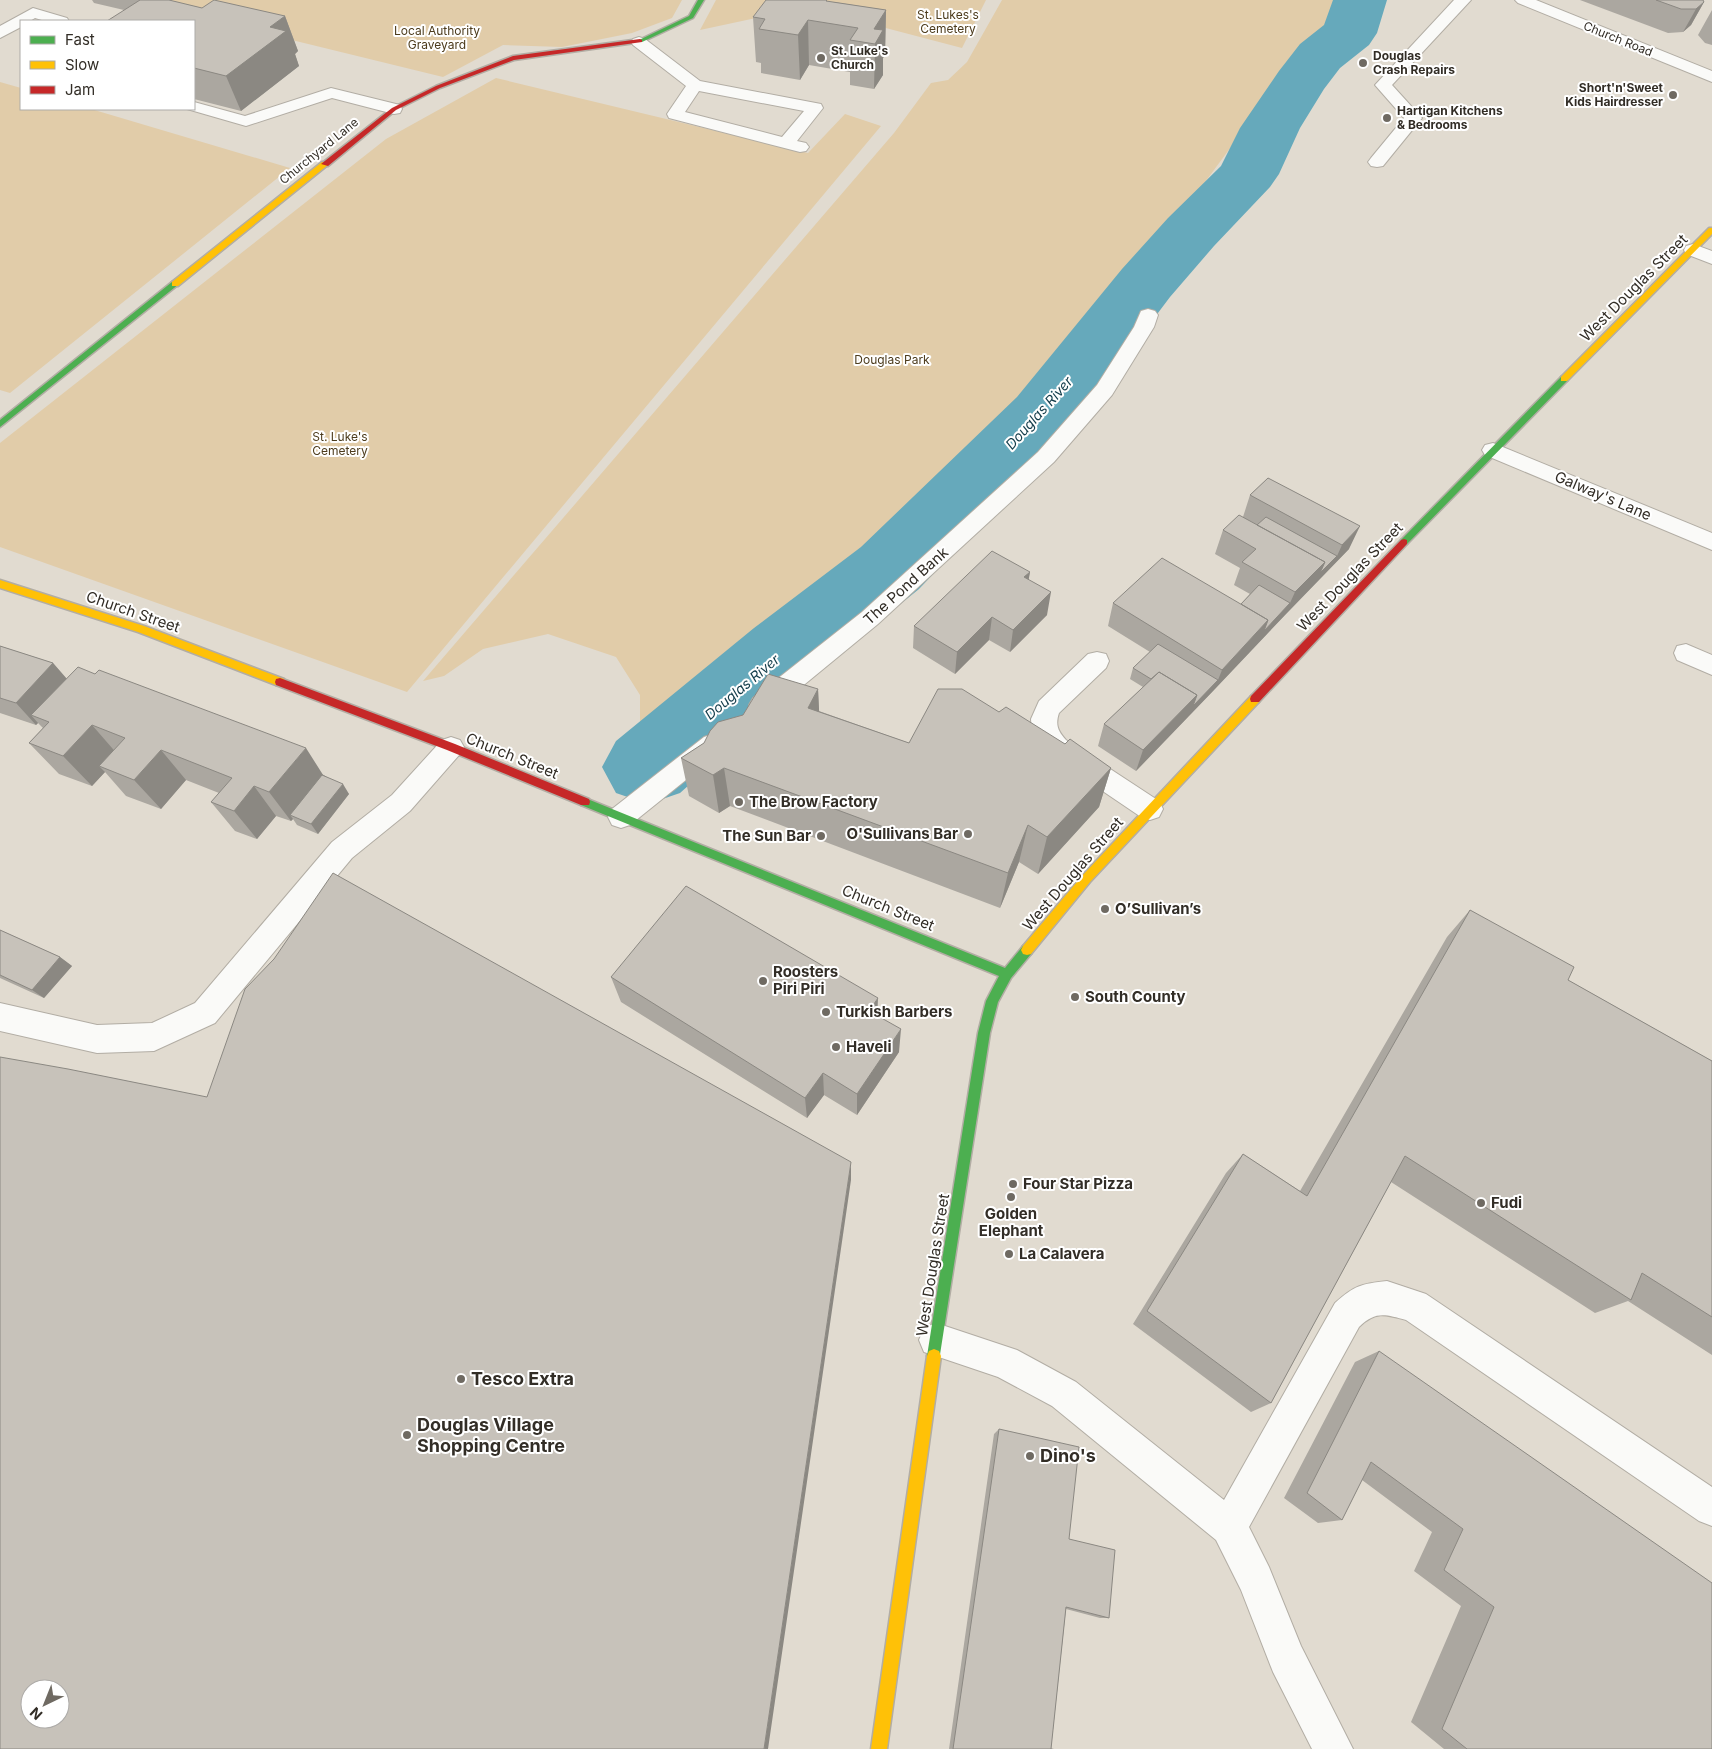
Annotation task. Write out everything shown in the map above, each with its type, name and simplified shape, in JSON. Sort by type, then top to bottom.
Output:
[{"type":"street","name":"Churchyard Lane","points":[[0,424],[394,109],[438,87],[513,58],[555,51],[639,42],[691,17],[701,0]]},
{"type":"street","points":[[1377,162],[1414,118],[1383,85],[1463,0]]},
{"type":"street","name":"Church Road","points":[[1523,0],[1712,77]]},
{"type":"street","points":[[21,20],[33,13],[58,20]]},
{"type":"street","points":[[0,33],[20,21]]},
{"type":"street","points":[[639,42],[694,85],[815,108],[793,146],[675,114],[694,85]]},
{"type":"street","points":[[195,106],[246,121],[331,94],[394,109]]},
{"type":"street","name":"West Douglas Street","points":[[878,1749],[936,1340],[984,1033],[992,1001],[1007,974],[1086,879],[1150,809],[1493,450],[1712,230]]},
{"type":"street","points":[[1693,250],[1712,258]]},
{"type":"street","name":"The Pond Bank","points":[[621,817],[870,618],[1046,457],[1105,390],[1144,327],[1148,315]]},
{"type":"street","name":"Galway's Lane","points":[[1493,450],[1712,542]]},
{"type":"street","name":"Church Street","points":[[0,584],[141,629],[451,747],[1007,974]]},
{"type":"street","points":[[1686,653],[1712,666]]},
{"type":"street","points":[[1097,661],[1048,708],[1044,719],[1045,734],[1057,747],[1150,809]]},
{"type":"street","points":[[0,1017],[97,1039],[154,1037],[206,1013],[342,850],[401,803],[451,747]]},
{"type":"street","points":[[1229,1527],[1346,1315],[1362,1301],[1387,1298],[1414,1306],[1712,1508]]},
{"type":"street","points":[[936,1340],[1005,1362],[1064,1394],[1229,1527],[1256,1580],[1287,1658],[1333,1749]]},
{"type":"green space","name":"Local Authority Graveyard","points":[[129,0],[682,0],[672,18],[632,33],[562,47],[503,45],[443,77]]},
{"type":"green space","name":"St. Lukes's Cemetery","points":[[716,0],[986,0],[962,48],[840,16],[756,18],[700,30]]},
{"type":"green space","name":"Douglas Park","points":[[1002,0],[1356,0],[1350,24],[1242,132],[1002,457],[665,788],[614,767],[640,734],[640,695],[616,657],[548,634],[483,649],[444,676],[423,681],[894,133],[931,83],[948,80],[967,62]]},
{"type":"green space","name":"St. Luke's Cemetery","points":[[496,78],[808,153],[845,114],[881,126],[407,692],[0,547],[0,443],[386,139]]},
{"type":"green space","points":[[0,82],[20,88],[20,110],[94,110],[290,168],[10,393],[0,390]]},
{"type":"building","points":[[140,0],[169,0],[202,8],[214,0],[285,16],[270,27],[286,31],[226,76],[195,68],[195,20],[109,20]]},
{"type":"building","points":[[766,0],[827,0],[886,10],[874,29],[883,30],[875,44],[850,40],[858,28],[808,20],[798,35],[759,29],[765,19],[753,17]]},
{"type":"building","points":[[1656,0],[1703,0],[1704,2],[1696,9],[1681,9]]},
{"type":"building","points":[[1268,478],[1360,526],[1342,545],[1250,495]]},
{"type":"building","points":[[1239,515],[1325,562],[1295,592],[1242,562],[1256,549],[1223,530]]},
{"type":"building","points":[[1266,517],[1337,556],[1320,573],[1325,562],[1257,525]]},
{"type":"building","points":[[992,551],[1030,572],[1024,577],[1051,592],[1013,630],[992,617],[957,652],[914,626]]},
{"type":"building","points":[[1162,558],[1268,620],[1222,670],[1113,603]]},
{"type":"building","points":[[1259,585],[1290,603],[1264,631],[1268,620],[1241,604]]},
{"type":"building","points":[[1158,644],[1218,680],[1193,706],[1197,695],[1159,672],[1151,679],[1133,668]]},
{"type":"building","points":[[0,646],[53,663],[16,703],[0,698]]},
{"type":"building","points":[[78,667],[95,674],[99,670],[306,748],[269,792],[254,786],[234,811],[211,802],[232,778],[161,750],[134,780],[99,766],[125,738],[92,725],[63,756],[29,743],[49,722],[31,715]]},
{"type":"building","points":[[1159,672],[1197,695],[1143,750],[1104,724]]},
{"type":"building","points":[[768,674],[818,689],[808,708],[909,743],[938,689],[962,689],[999,712],[1006,707],[1065,744],[1070,739],[1111,768],[1047,837],[1028,825],[1008,873],[724,768],[713,775],[681,758],[704,743],[710,731],[718,722],[743,715]]},
{"type":"building","points":[[322,775],[343,784],[311,824],[290,815]]},
{"type":"building","name":"Douglas Village Shopping Centre","points":[[333,873],[851,1162],[764,1749],[0,1749],[0,1057],[207,1097],[245,989],[274,959]]},
{"type":"building","points":[[686,886],[878,998],[869,1011],[901,1029],[857,1094],[823,1073],[805,1098],[611,977]]},
{"type":"building","points":[[1470,910],[1574,967],[1568,980],[1712,1061],[1712,1317],[1642,1273],[1631,1300],[1405,1156],[1271,1403],[1147,1311],[1243,1154],[1307,1196]]},
{"type":"building","points":[[0,930],[60,957],[32,990],[0,975]]},
{"type":"building","points":[[1379,1351],[1712,1583],[1712,1749],[1467,1749],[1442,1729],[1494,1607],[1444,1570],[1463,1529],[1371,1462],[1342,1520],[1307,1493]]},
{"type":"building","points":[[999,1429],[1079,1447],[1069,1539],[1115,1550],[1109,1618],[1066,1607],[1051,1749],[953,1749]]},
{"type":"waterway","name":"Douglas River","points":[[648,767],[784,651],[890,568],[1043,414],[1146,283],[1191,232],[1248,174],[1270,128],[1299,83],[1320,56],[1349,33],[1360,0]]},
{"type":"traffic: fast","points":[[640,41],[691,17],[701,0]]},
{"type":"traffic: fast","points":[[0,424],[175,284]]},
{"type":"traffic: fast","points":[[1404,542],[1564,379]]},
{"type":"traffic: fast","points":[[585,802],[1007,974]]},
{"type":"traffic: fast","points":[[934,1356],[984,1033],[992,1001],[1007,974],[1027,950]]},
{"type":"traffic: slow","points":[[175,284],[325,164]]},
{"type":"traffic: slow","points":[[1564,379],[1712,230]]},
{"type":"traffic: slow","points":[[0,584],[141,629],[280,682]]},
{"type":"traffic: slow","points":[[1027,950],[1086,879],[1255,699]]},
{"type":"traffic: slow","points":[[879,1749],[934,1356]]},
{"type":"traffic: jam","points":[[325,164],[394,109],[438,87],[513,58],[640,41]]},
{"type":"traffic: jam","points":[[1255,699],[1404,542]]},
{"type":"traffic: jam","points":[[280,682],[451,747],[585,802]]},
{"type":"place","name":"St. Luke's Church","points":[[821,58]]},
{"type":"place","name":"Douglas Crash Repairs","points":[[1363,63]]},
{"type":"place","name":"Short'n'Sweet Kids Hairdresser","points":[[1673,95]]},
{"type":"place","name":"Hartigan Kitchens & Bedrooms","points":[[1387,118]]},
{"type":"place","name":"The Brow Factory","points":[[739,802]]},
{"type":"place","name":"O'Sullivans Bar","points":[[968,834]]},
{"type":"place","name":"The Sun Bar","points":[[821,836]]},
{"type":"place","name":"O’Sullivan’s","points":[[1105,909]]},
{"type":"place","name":"Roosters Piri Piri","points":[[763,981]]},
{"type":"place","name":"South County","points":[[1075,997]]},
{"type":"place","name":"Turkish Barbers","points":[[826,1012]]},
{"type":"place","name":"Haveli","points":[[836,1047]]},
{"type":"place","name":"Four Star Pizza","points":[[1013,1184]]},
{"type":"place","name":"Golden Elephant","points":[[1011,1197]]},
{"type":"place","name":"Fudi","points":[[1481,1203]]},
{"type":"place","name":"La Calavera","points":[[1009,1254]]},
{"type":"place","name":"Tesco Extra","points":[[461,1379]]},
{"type":"place","name":"Douglas Village Shopping Centre","points":[[407,1435]]},
{"type":"place","name":"Dino's","points":[[1030,1456]]}]
